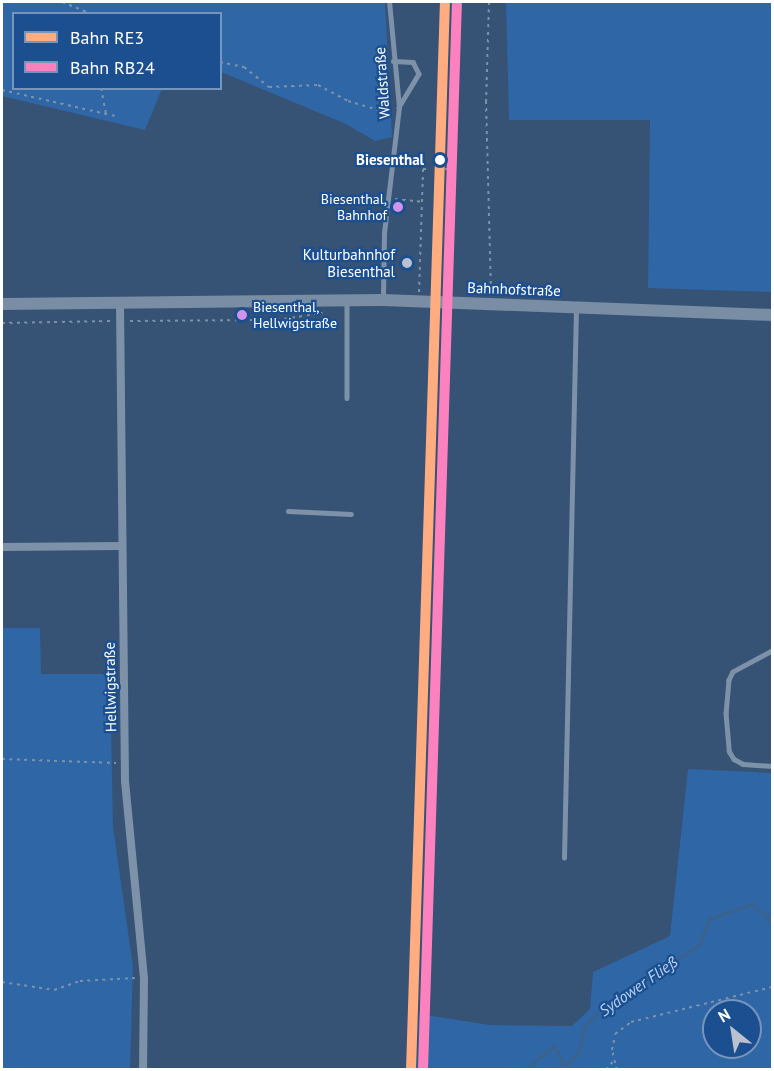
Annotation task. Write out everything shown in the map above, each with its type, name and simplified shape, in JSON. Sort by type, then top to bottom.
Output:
[{"type":"main road","name":"Bahnhofstraße","points":[[2,304],[383,300],[772,315]]},
{"type":"street","name":"Hellwigstraße","points":[[120,303],[124,764],[144,978],[143,1070]]},
{"type":"street","points":[[2,547],[122,546]]},
{"type":"lane","name":"Waldstraße","points":[[383,300],[384,233],[399,107],[389,2]]},
{"type":"lane","points":[[393,61],[413,62],[419,74],[399,107]]},
{"type":"lane","points":[[347,302],[347,398]]},
{"type":"lane","points":[[564,858],[576,307]]},
{"type":"lane","points":[[288,511],[351,514]]},
{"type":"lane","points":[[772,651],[734,672],[729,680],[726,713],[729,751],[734,759],[743,764],[772,766]]},
{"type":"path","points":[[62,2],[87,12]]},
{"type":"path","points":[[489,2],[486,101],[490,304]]},
{"type":"path","points":[[222,62],[244,67],[269,87],[318,85],[348,101],[398,116]]},
{"type":"path","points":[[2,90],[115,116]]},
{"type":"path","points":[[101,90],[106,114]]},
{"type":"path","points":[[418,301],[423,169],[428,169]]},
{"type":"path","points":[[445,169],[453,169],[450,302]]},
{"type":"path","points":[[389,199],[422,202]]},
{"type":"path","points":[[2,323],[277,320],[327,312]]},
{"type":"path","points":[[2,759],[124,764]]},
{"type":"path","points":[[2,982],[54,990],[80,981],[144,978]]},
{"type":"path","points":[[617,1070],[615,1034],[631,1022],[772,987]]},
{"type":"path","points":[[606,1070],[615,1059]]},
{"type":"shaded area","points":[[2,2],[385,2],[392,137],[375,141],[346,124],[222,72],[222,12],[12,12],[12,90],[162,90],[145,130],[2,96]]},
{"type":"shaded area","points":[[506,2],[772,2],[772,292],[648,288],[650,120],[509,120]]},
{"type":"shaded area","points":[[2,628],[40,628],[41,674],[110,674],[113,827],[133,967],[130,1069],[2,1069]]},
{"type":"shaded area","points":[[688,769],[772,773],[772,1069],[417,1069],[419,1014],[490,1025],[572,1026],[590,1009],[593,972],[670,936]]},
{"type":"waterway","name":"Sydower Fließ","points":[[525,1070],[554,1046],[564,1065],[577,1055],[585,1025],[611,1001],[700,944],[709,919],[752,904],[772,922]]},
{"type":"rail line","name":"RE3","points":[[411,1070],[445,2]]},
{"type":"rail line","name":"RB24","points":[[423,1070],[457,2]]},
{"type":"place","name":"Biesenthal","points":[[440,160]]},
{"type":"place","name":"Biesenthal, Bahnhof","points":[[398,207]]},
{"type":"place","name":"Kulturbahnhof Biesenthal","points":[[407,263]]},
{"type":"place","name":"Biesenthal, Hellwigstraße","points":[[242,315]]}]
